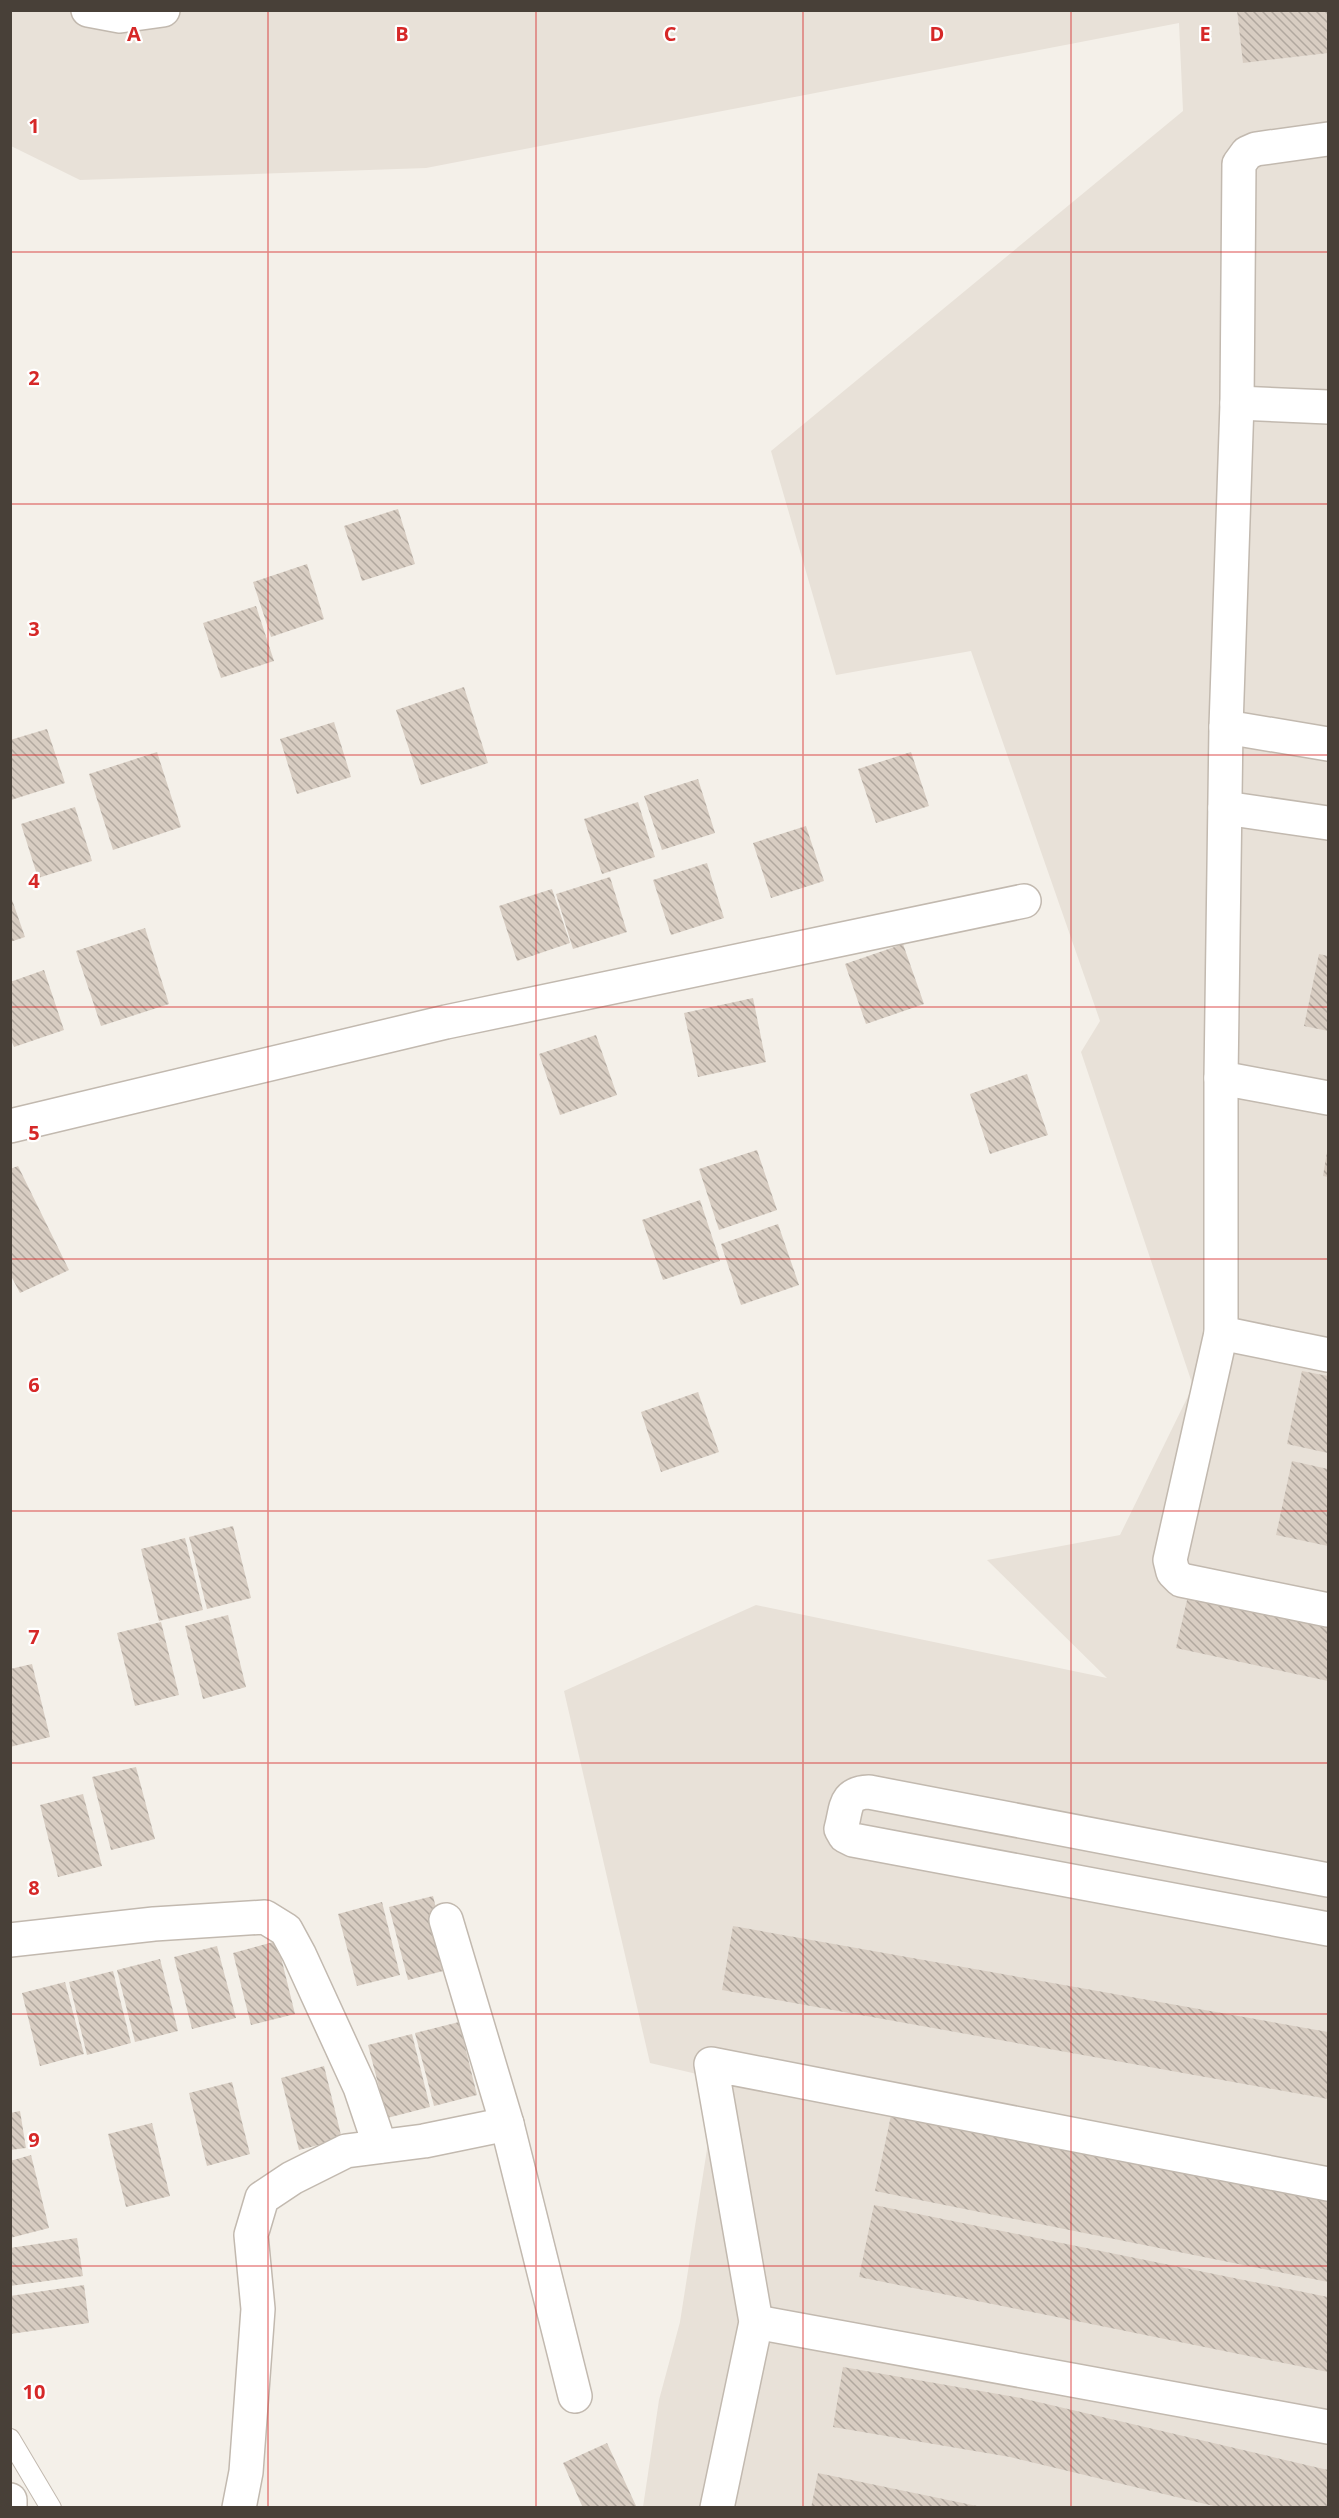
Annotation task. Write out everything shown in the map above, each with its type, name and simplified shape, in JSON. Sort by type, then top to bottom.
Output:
[{"type":"street","points":[[88,10],[120,16],[164,10]]},
{"type":"street","points":[[1329,139],[1256,149],[1247,153],[1239,164],[1237,403],[1226,727],[1221,1078],[1221,1333],[1170,1560],[1173,1572],[1182,1580],[1329,1610]]},
{"type":"street","points":[[1237,403],[1329,407]]},
{"type":"street","points":[[1226,727],[1329,744]]},
{"type":"street","points":[[1225,808],[1329,823]]},
{"type":"street","points":[[10,1126],[446,1022],[1024,901]]},
{"type":"street","points":[[1221,1078],[1329,1098]]},
{"type":"street","points":[[1221,1333],[1329,1355]]},
{"type":"street","points":[[1329,1880],[869,1792],[856,1792],[849,1798],[841,1829],[845,1836],[852,1840],[1329,1929]]},
{"type":"street","points":[[1287,1921],[1295,1874]]},
{"type":"street","points":[[10,1940],[154,1924],[264,1917],[286,1930],[299,1954],[360,2087],[380,2146]]},
{"type":"street","points":[[446,1920],[507,2124],[575,2396]]},
{"type":"street","points":[[717,2508],[756,2322],[711,2064],[1329,2184]]},
{"type":"street","points":[[239,2508],[246,2472],[258,2308],[251,2235],[262,2198],[292,2178],[346,2151],[424,2141],[507,2124]]},
{"type":"street","points":[[756,2322],[1329,2427]]},
{"type":"street","points":[[10,2500],[10,2506]]},
{"type":"lane","points":[[10,2439],[51,2508]]},
{"type":"shaded area","points":[[10,11],[1328,11],[1328,2507],[643,2507],[659,2400],[680,2322],[718,2079],[650,2063],[564,1691],[756,1605],[1107,1678],[987,1560],[1120,1535],[1193,1386],[1081,1052],[1100,1021],[971,651],[836,675],[771,451],[1183,111],[1179,23],[426,168],[80,180],[11,146]]},
{"type":"building","points":[[1237,10],[1328,10],[1328,53],[1243,63]]},
{"type":"building","points":[[398,509],[415,564],[362,581],[344,526]]},
{"type":"building","points":[[307,564],[324,619],[271,637],[253,582]]},
{"type":"building","points":[[256,606],[274,661],[221,678],[203,623]]},
{"type":"building","points":[[464,687],[488,763],[421,785],[396,710]]},
{"type":"building","points":[[334,722],[351,777],[297,794],[280,739]]},
{"type":"building","points":[[47,729],[65,783],[11,800],[10,740]]},
{"type":"building","points":[[157,752],[181,827],[113,850],[89,774]]},
{"type":"building","points":[[911,752],[929,806],[876,823],[858,769]]},
{"type":"building","points":[[698,779],[715,833],[662,850],[644,796]]},
{"type":"building","points":[[638,802],[655,857],[602,874],[584,819]]},
{"type":"building","points":[[75,807],[92,861],[38,878],[21,824]]},
{"type":"building","points":[[806,826],[824,881],[771,898],[753,843]]},
{"type":"building","points":[[707,863],[724,918],[671,935],[653,880]]},
{"type":"building","points":[[610,877],[627,932],[573,949],[556,894]]},
{"type":"building","points":[[552,889],[570,943],[517,961],[499,906]]},
{"type":"building","points":[[10,894],[25,937],[10,942]]},
{"type":"building","points":[[145,928],[169,1004],[101,1026],[76,951]]},
{"type":"building","points":[[903,944],[924,1004],[866,1024],[845,964]]},
{"type":"building","points":[[1319,954],[1328,956],[1328,1031],[1304,1026]]},
{"type":"building","points":[[44,970],[64,1030],[14,1047],[10,1038],[10,982]]},
{"type":"building","points":[[753,998],[766,1062],[698,1077],[684,1013]]},
{"type":"building","points":[[596,1035],[617,1095],[560,1115],[539,1054]]},
{"type":"building","points":[[1027,1074],[1048,1135],[990,1154],[970,1094]]},
{"type":"building","points":[[757,1150],[777,1210],[719,1230],[699,1169]]},
{"type":"building","points":[[1328,1152],[1328,1177],[1323,1176]]},
{"type":"building","points":[[18,1166],[69,1270],[20,1293],[10,1274],[10,1169]]},
{"type":"building","points":[[700,1200],[720,1261],[663,1280],[642,1220]]},
{"type":"building","points":[[778,1224],[799,1285],[741,1305],[721,1244]]},
{"type":"building","points":[[1302,1371],[1328,1376],[1328,1453],[1287,1444]]},
{"type":"building","points":[[698,1392],[719,1452],[661,1472],[641,1412]]},
{"type":"building","points":[[1292,1461],[1328,1469],[1328,1546],[1276,1535]]},
{"type":"building","points":[[233,1526],[251,1598],[207,1609],[189,1537]]},
{"type":"building","points":[[185,1538],[203,1610],[159,1621],[141,1549]]},
{"type":"building","points":[[1190,1587],[1328,1617],[1328,1681],[1176,1648]]},
{"type":"building","points":[[228,1615],[246,1687],[203,1699],[185,1626]]},
{"type":"building","points":[[161,1622],[179,1695],[135,1706],[117,1633]]},
{"type":"building","points":[[32,1664],[50,1737],[10,1747],[10,1669]]},
{"type":"building","points":[[136,1767],[155,1839],[111,1850],[92,1777]]},
{"type":"building","points":[[83,1794],[102,1866],[58,1877],[40,1805]]},
{"type":"building","points":[[433,1896],[451,1969],[408,1980],[389,1907]]},
{"type":"building","points":[[382,1902],[400,1975],[357,1986],[338,1914]]},
{"type":"building","points":[[733,1926],[1328,2032],[1328,2099],[722,1990]]},
{"type":"building","points":[[277,1941],[295,2014],[251,2025],[233,1953]]},
{"type":"building","points":[[217,1946],[236,2018],[192,2029],[174,1957]]},
{"type":"building","points":[[160,1959],[178,2031],[135,2042],[117,1970]]},
{"type":"building","points":[[113,1971],[131,2043],[87,2055],[69,1982]]},
{"type":"building","points":[[65,1982],[84,2054],[40,2066],[22,1993]]},
{"type":"building","points":[[459,2022],[477,2095],[434,2106],[415,2033]]},
{"type":"building","points":[[412,2034],[430,2107],[387,2118],[368,2045]]},
{"type":"building","points":[[324,2066],[342,2139],[299,2150],[281,2078]]},
{"type":"building","points":[[232,2082],[250,2154],[207,2166],[189,2093]]},
{"type":"building","points":[[893,2106],[1328,2195],[1328,2282],[875,2191]]},
{"type":"building","points":[[20,2111],[26,2148],[10,2150],[10,2113]]},
{"type":"building","points":[[152,2123],[170,2196],[126,2207],[108,2134]]},
{"type":"building","points":[[31,2155],[49,2228],[10,2238],[10,2161]]},
{"type":"building","points":[[874,2205],[1328,2297],[1328,2372],[859,2277]]},
{"type":"building","points":[[77,2238],[83,2276],[10,2286],[10,2248]]},
{"type":"building","points":[[84,2285],[89,2323],[10,2334],[10,2296]]},
{"type":"building","points":[[843,2367],[1021,2398],[1328,2470],[1328,2508],[1222,2508],[1010,2457],[833,2427]]},
{"type":"building","points":[[607,2443],[637,2508],[583,2508],[563,2463]]},
{"type":"building","points":[[818,2473],[977,2506],[977,2508],[811,2508]]}]
